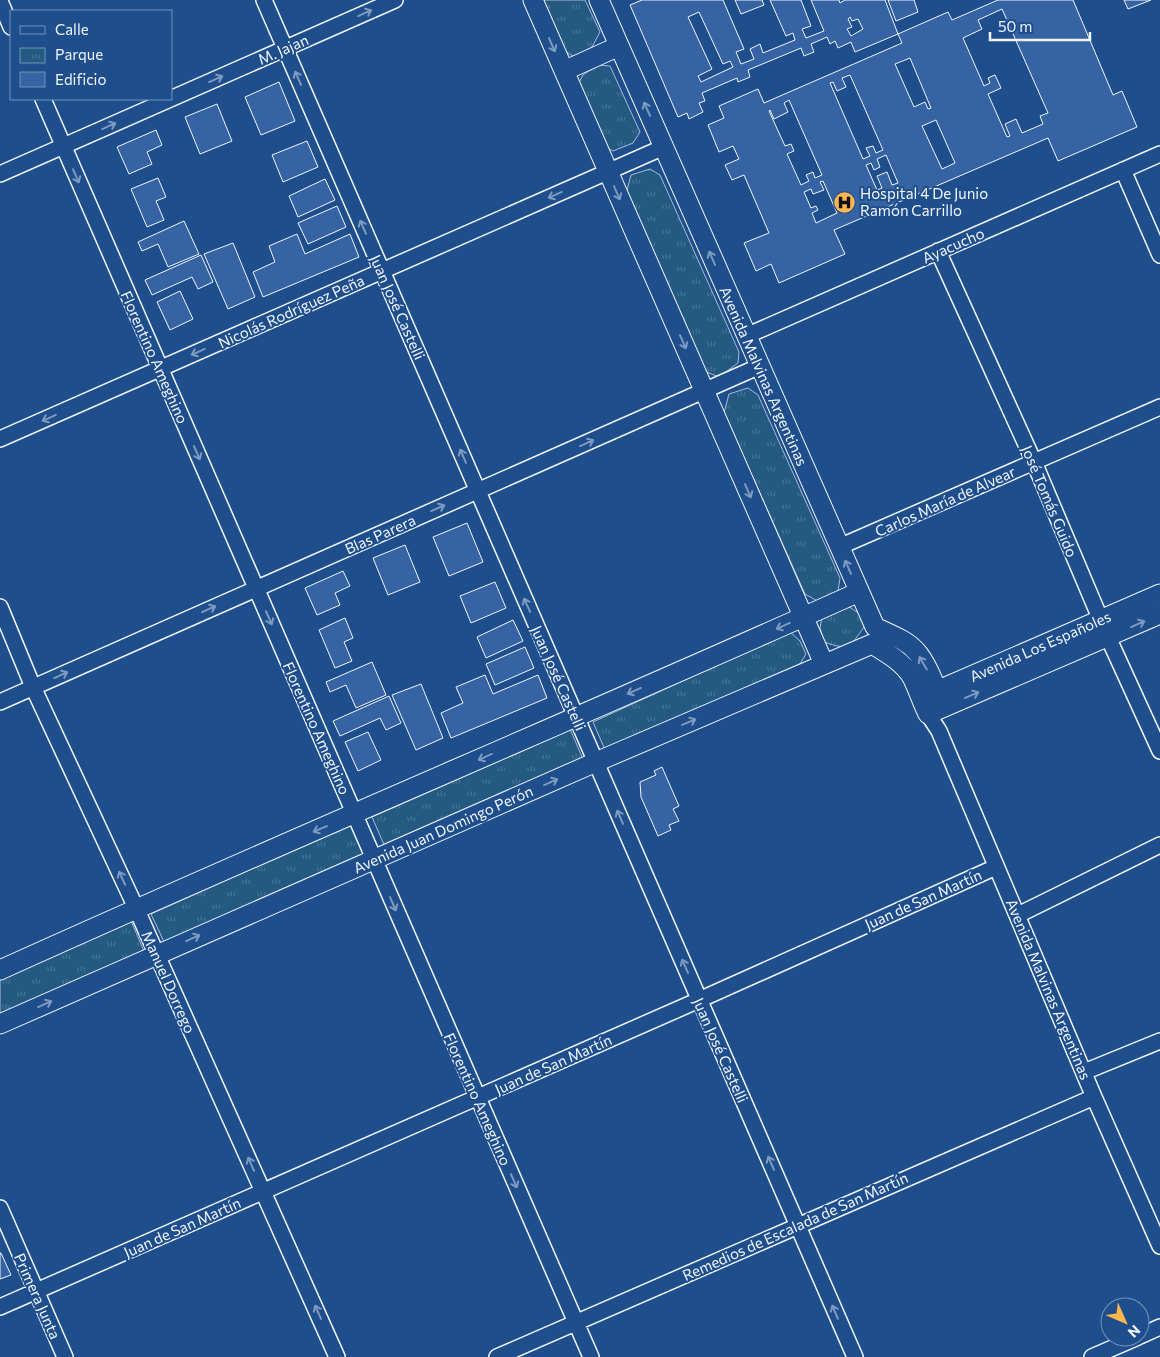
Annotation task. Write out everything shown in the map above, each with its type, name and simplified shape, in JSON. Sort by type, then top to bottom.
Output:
[{"type":"main road","points":[[533,0],[824,664]]},
{"type":"main road","name":"Avenida Malvinas Argentinas","points":[[599,0],[860,592],[874,636],[888,654],[902,664],[932,702]]},
{"type":"main road","points":[[564,70],[619,46]]},
{"type":"main road","points":[[0,970],[136,908],[860,592]]},
{"type":"main road","name":"Avenida Los Españoles","points":[[932,702],[1101,619],[1160,594]]},
{"type":"main road","name":"Avenida Los Españoles","points":[[932,702],[1108,637],[1160,614]]},
{"type":"main road","name":"Avenida Juan Domingo Perón","points":[[0,1024],[824,664],[874,636]]},
{"type":"street","name":"Juan José Castelli","points":[[264,0],[855,1357]]},
{"type":"street","name":"M. Jajan","points":[[172,98],[395,0]]},
{"type":"street","points":[[0,1],[10,25]]},
{"type":"street","name":"Florentino Ameghino","points":[[43,100],[591,1357]]},
{"type":"street","name":"M. Jajan","points":[[0,174],[167,100]]},
{"type":"street","name":"Nicolás Rodríguez Peña","points":[[0,439],[664,147]]},
{"type":"street","name":"Ayacucho","points":[[746,336],[1160,154]]},
{"type":"street","points":[[1123,170],[1160,255]]},
{"type":"street","name":"José Tomás Guido","points":[[938,251],[1034,462],[1108,637],[1160,751]]},
{"type":"street","name":"Blas Parera","points":[[0,702],[760,366]]},
{"type":"street","name":"Carlos María de Alvear","points":[[839,547],[1160,407]]},
{"type":"street","name":"Manuel Dorrego","points":[[0,607],[34,687],[157,954],[338,1357]]},
{"type":"street","name":"Avenida Malvinas Argentinas","points":[[932,702],[939,732],[1160,1246]]},
{"type":"street","points":[[1018,915],[1160,845]]},
{"type":"street","name":"Juan de San Martín","points":[[0,1307],[699,1000],[996,867]]},
{"type":"street","points":[[1084,1072],[1160,1041]]},
{"type":"street","name":"Remedios de Escalada de San Martín","points":[[497,1357],[1094,1096]]},
{"type":"street","name":"Primera Junta","points":[[0,1208],[65,1357]]},
{"type":"street","points":[[1092,1357],[1114,1347]]},
{"type":"green space","points":[[539,0],[585,0],[600,32],[592,47],[574,57],[561,48]]},
{"type":"green space","points":[[598,65],[610,66],[640,132],[633,143],[613,151],[602,145],[577,86],[583,75]]},
{"type":"green space","points":[[650,169],[660,175],[739,352],[738,363],[719,377],[704,371],[626,194],[631,175]]},
{"type":"green space","points":[[748,388],[758,395],[840,578],[838,591],[819,602],[805,594],[724,413],[729,394]]},
{"type":"green space","points":[[848,606],[860,614],[864,627],[852,643],[848,645],[839,646],[824,642],[820,628],[822,617]]},
{"type":"green space","points":[[790,632],[800,641],[806,654],[800,664],[606,752],[593,722]]},
{"type":"green space","points":[[570,729],[583,759],[385,847],[372,817]]},
{"type":"green space","points":[[352,824],[365,854],[165,944],[151,914]]},
{"type":"green space","points":[[131,921],[144,951],[0,1016],[0,980]]},
{"type":"building","points":[[642,0],[723,0],[744,49],[736,52],[741,64],[754,59],[750,49],[760,44],[763,53],[795,40],[793,33],[786,36],[770,0],[801,0],[811,26],[802,29],[806,38],[824,31],[811,0],[839,0],[840,3],[845,0],[885,0],[898,34],[855,52],[851,42],[838,48],[835,41],[830,44],[827,37],[811,44],[814,52],[804,56],[801,48],[748,70],[750,77],[738,82],[737,78],[702,93],[705,101],[699,103],[703,112],[689,119],[687,113],[678,117],[630,5]],"holes":[[[699,12],[723,64],[730,61],[733,67],[701,82],[698,76],[712,69],[688,17]],[[850,17],[852,21],[858,19],[863,29],[851,36],[847,29],[852,27],[848,19]]]},
{"type":"building","points":[[735,0],[762,0],[764,5],[741,14]]},
{"type":"building","points":[[888,0],[914,0],[918,12],[896,21]]},
{"type":"building","points":[[998,0],[1073,0],[1113,95],[1122,91],[1137,127],[1058,161],[1048,138],[834,230],[845,254],[779,283],[771,264],[756,271],[744,243],[769,233],[744,175],[732,180],[725,165],[739,159],[733,146],[719,152],[708,125],[724,118],[719,106],[758,89],[764,103],[902,43],[898,34],[948,12],[952,20]],"holes":[[[1002,9],[1048,113],[1040,116],[1043,124],[1022,133],[1016,119],[1005,124],[1010,136],[1007,137],[988,94],[1001,88],[995,75],[988,78],[990,83],[984,86],[963,38],[982,29],[978,20]],[[910,58],[931,108],[928,109],[925,102],[914,107],[895,64]],[[850,75],[883,150],[876,153],[873,146],[866,148],[870,156],[863,159],[830,83],[833,82],[837,91],[846,87],[842,78]],[[789,100],[822,175],[815,178],[813,172],[806,175],[809,181],[801,185],[787,154],[794,151],[791,144],[785,146],[769,111],[774,119],[788,112],[784,103]],[[936,120],[955,163],[942,169],[922,126]],[[886,155],[898,183],[892,185],[887,172],[877,176],[882,188],[877,190],[866,165],[871,163],[874,170],[880,167],[877,159]],[[823,181],[837,213],[816,223],[812,213],[818,210],[816,206],[811,208],[804,192],[811,189],[813,194],[824,190],[820,182]]]},
{"type":"building","points":[[1124,0],[1151,0],[1128,9]]},
{"type":"building","points":[[279,82],[295,121],[261,135],[245,97]]},
{"type":"building","points":[[217,104],[232,141],[200,154],[185,117]]},
{"type":"building","points":[[156,130],[162,145],[147,152],[152,164],[129,174],[117,147]]},
{"type":"building","points":[[307,141],[318,167],[283,182],[272,155]]},
{"type":"building","points":[[158,178],[166,197],[156,201],[164,220],[147,227],[131,189]]},
{"type":"building","points":[[325,179],[335,200],[298,217],[289,196]]},
{"type":"building","points":[[337,206],[346,227],[308,244],[298,223]]},
{"type":"building","points":[[184,221],[199,254],[168,267],[158,244],[142,251],[138,242]]},
{"type":"building","points":[[297,234],[305,254],[350,234],[359,257],[263,297],[253,272],[275,262],[269,246]]},
{"type":"building","points":[[233,243],[255,297],[228,309],[204,254]]},
{"type":"building","points":[[201,255],[213,282],[198,289],[192,277],[152,295],[145,280]]},
{"type":"building","points":[[180,291],[193,319],[170,330],[157,302]]},
{"type":"building","points":[[467,523],[483,562],[449,576],[433,537]]},
{"type":"building","points":[[405,545],[420,582],[388,595],[373,558]]},
{"type":"building","points":[[343,571],[350,586],[335,593],[340,605],[317,615],[305,588]]},
{"type":"building","points":[[495,582],[506,608],[471,623],[460,596]]},
{"type":"building","points":[[345,618],[353,638],[344,642],[352,661],[335,668],[319,630]]},
{"type":"building","points":[[513,620],[523,641],[486,658],[477,637]]},
{"type":"building","points":[[525,647],[534,668],[495,685],[486,664]]},
{"type":"building","points":[[372,662],[386,695],[356,708],[346,685],[330,692],[326,682]]},
{"type":"building","points":[[485,675],[493,694],[538,675],[547,698],[451,738],[441,713],[463,703],[456,687]]},
{"type":"building","points":[[421,684],[443,738],[416,750],[392,695]]},
{"type":"building","points":[[389,696],[401,723],[386,730],[380,718],[340,736],[333,721]]},
{"type":"building","points":[[368,732],[381,760],[358,771],[345,742]]},
{"type":"building","points":[[662,767],[679,806],[673,809],[679,821],[669,825],[671,830],[658,836],[641,797],[640,782],[656,775],[654,771]]},
{"type":"building","points":[[0,1253],[11,1275],[0,1279]]},
{"type":"place","name":"Hospital 4 De Junio Ramón Carrillo","points":[[844,202]]}]
